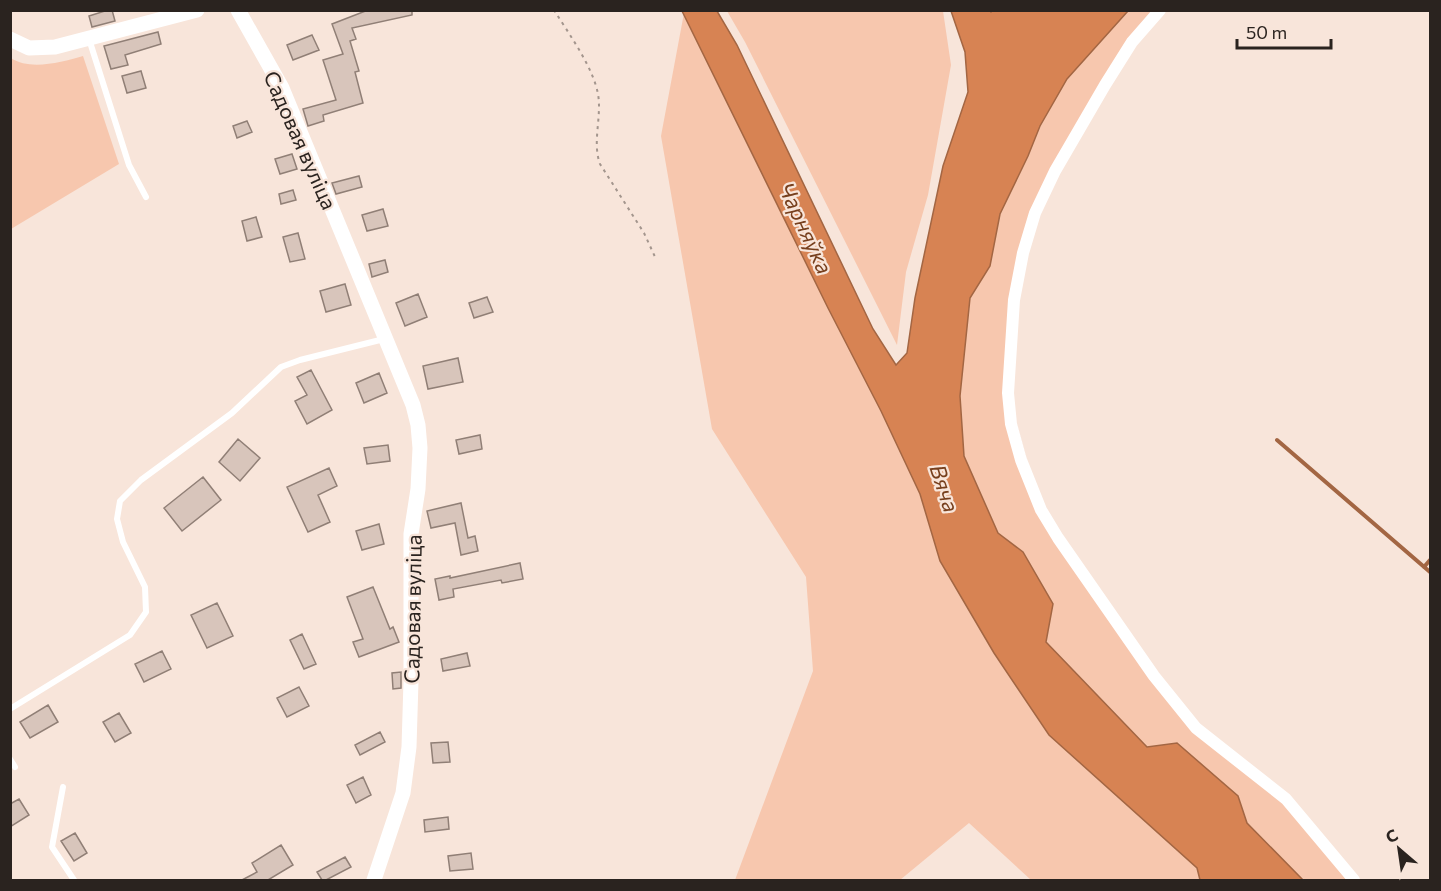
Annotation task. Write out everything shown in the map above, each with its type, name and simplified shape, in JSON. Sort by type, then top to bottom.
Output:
[{"type":"street","points":[[10,39],[29,48],[41,49],[197,10]]},
{"type":"street","name":"Садовая вуліца","points":[[238,10],[282,88],[413,405],[418,426],[420,448],[418,489],[411,534],[409,747],[403,793],[375,880]]},
{"type":"street","points":[[1160,10],[1132,42],[1105,85],[1055,171],[1035,213],[1023,253],[1014,300],[1008,393],[1011,424],[1021,460],[1041,510],[1154,676],[1196,728],[1286,799],[1353,880]]},
{"type":"lane","points":[[89,38],[129,165],[146,197]]},
{"type":"lane","points":[[10,709],[130,635],[146,612],[145,587],[123,542],[117,519],[120,501],[141,480],[232,413],[281,367],[300,360],[385,339]]},
{"type":"lane","points":[[10,759],[15,767]]},
{"type":"lane","points":[[63,787],[52,847],[74,880]]},
{"type":"path","points":[[554,10],[591,74],[598,95],[597,153],[600,164],[644,233],[656,259]]},
{"type":"shaded area","points":[[727,11],[943,11],[951,65],[928,195],[906,272],[897,345],[745,42]]},
{"type":"shaded area","points":[[1128,11],[1160,11],[1077,131],[1023,253],[1008,393],[1041,510],[1196,727],[1286,799],[1354,880],[1303,880],[1247,823],[1238,796],[1177,743],[1147,747],[1046,642],[1053,604],[1023,552],[998,533],[964,456],[960,396],[970,298],[990,266],[1000,214],[1040,126],[1067,79]]},
{"type":"shaded area","points":[[684,13],[920,494],[940,561],[994,653],[1049,735],[1197,868],[1200,880],[1031,880],[969,823],[900,880],[735,880],[813,671],[806,577],[712,429],[661,136]]},
{"type":"shaded area","points":[[83,56],[119,164],[11,229],[11,58],[37,65]]},
{"type":"water","points":[[989,10],[991,12],[993,10],[1128,11],[1067,79],[1040,126],[1000,214],[990,266],[970,298],[960,396],[964,456],[998,533],[1023,552],[1053,604],[1046,642],[1147,747],[1177,743],[1238,796],[1247,823],[1303,880],[1200,880],[1197,868],[1049,735],[994,653],[940,561],[920,494],[682,11],[717,11],[737,45],[873,329],[896,365],[907,353],[915,298],[943,166],[968,92],[965,52],[951,11]]},
{"type":"building","points":[[112,10],[115,21],[92,27],[89,16]]},
{"type":"building","points":[[368,10],[412,10],[412,15],[352,28],[356,39],[350,41],[359,71],[355,72],[363,103],[323,115],[324,121],[308,126],[303,109],[336,100],[323,60],[343,54],[332,24]]},
{"type":"building","points":[[158,32],[161,44],[125,55],[128,65],[111,69],[104,46]]},
{"type":"building","points":[[312,35],[319,50],[293,60],[287,45]]},
{"type":"building","points":[[141,71],[146,88],[127,93],[122,76]]},
{"type":"building","points":[[247,121],[252,132],[237,138],[233,126]]},
{"type":"building","points":[[292,154],[297,169],[280,174],[275,159]]},
{"type":"building","points":[[359,176],[362,187],[336,194],[332,183]]},
{"type":"building","points":[[293,190],[296,200],[281,204],[279,194]]},
{"type":"building","points":[[383,209],[388,226],[367,231],[362,215]]},
{"type":"building","points":[[256,217],[262,237],[247,241],[242,221]]},
{"type":"building","points":[[298,233],[305,259],[290,262],[283,237]]},
{"type":"building","points":[[385,260],[388,272],[372,277],[369,264]]},
{"type":"building","points":[[345,284],[351,305],[326,312],[320,291]]},
{"type":"building","points":[[418,294],[427,317],[405,326],[396,303]]},
{"type":"building","points":[[487,297],[493,312],[474,318],[469,303]]},
{"type":"building","points":[[458,358],[463,382],[428,389],[423,366]]},
{"type":"building","points":[[311,370],[332,410],[307,424],[295,401],[307,395],[297,377]]},
{"type":"building","points":[[379,373],[387,393],[364,403],[356,383]]},
{"type":"building","points":[[480,435],[482,449],[459,454],[456,440]]},
{"type":"building","points":[[238,439],[260,458],[240,481],[219,462]]},
{"type":"building","points":[[388,445],[390,461],[367,464],[364,448]]},
{"type":"building","points":[[329,468],[337,486],[318,495],[330,522],[308,532],[287,487]]},
{"type":"building","points":[[203,477],[221,500],[182,531],[164,508]]},
{"type":"building","points":[[461,503],[468,538],[475,536],[478,551],[461,555],[455,523],[431,528],[427,511]]},
{"type":"building","points":[[379,524],[384,544],[362,550],[356,531]]},
{"type":"building","points":[[520,563],[523,579],[502,583],[501,580],[453,589],[454,597],[439,600],[435,579]]},
{"type":"building","points":[[373,587],[390,629],[393,627],[399,642],[359,657],[353,642],[363,639],[347,597]]},
{"type":"building","points":[[217,603],[233,636],[207,648],[191,615]]},
{"type":"building","points":[[302,634],[316,664],[304,669],[290,640]]},
{"type":"building","points":[[162,651],[171,669],[144,682],[135,664]]},
{"type":"building","points":[[467,653],[470,666],[443,671],[441,659]]},
{"type":"building","points":[[401,672],[401,688],[393,689],[392,673]]},
{"type":"building","points":[[299,687],[309,706],[287,717],[277,698]]},
{"type":"building","points":[[48,705],[58,722],[30,738],[20,722]]},
{"type":"building","points":[[119,713],[131,733],[115,742],[103,722]]},
{"type":"building","points":[[380,732],[385,742],[360,755],[355,745]]},
{"type":"building","points":[[448,742],[450,762],[433,763],[431,743]]},
{"type":"building","points":[[363,777],[371,795],[356,803],[347,785]]},
{"type":"building","points":[[19,799],[29,815],[10,827],[10,804]]},
{"type":"building","points":[[448,817],[449,829],[425,832],[424,820]]},
{"type":"building","points":[[75,833],[87,853],[74,861],[61,841]]},
{"type":"building","points":[[281,845],[293,865],[268,880],[242,880],[257,872],[252,863]]},
{"type":"building","points":[[471,853],[473,869],[450,871],[448,856]]},
{"type":"building","points":[[345,857],[351,867],[322,880],[317,872]]},
{"type":"waterway","points":[[1277,440],[1430,572]]},
{"type":"waterway","points":[[1424,567],[1430,560]]},
{"type":"water label","name":"Чарняўка","points":[[806,228]]},
{"type":"water label","name":"Вяча","points":[[945,488]]}]
